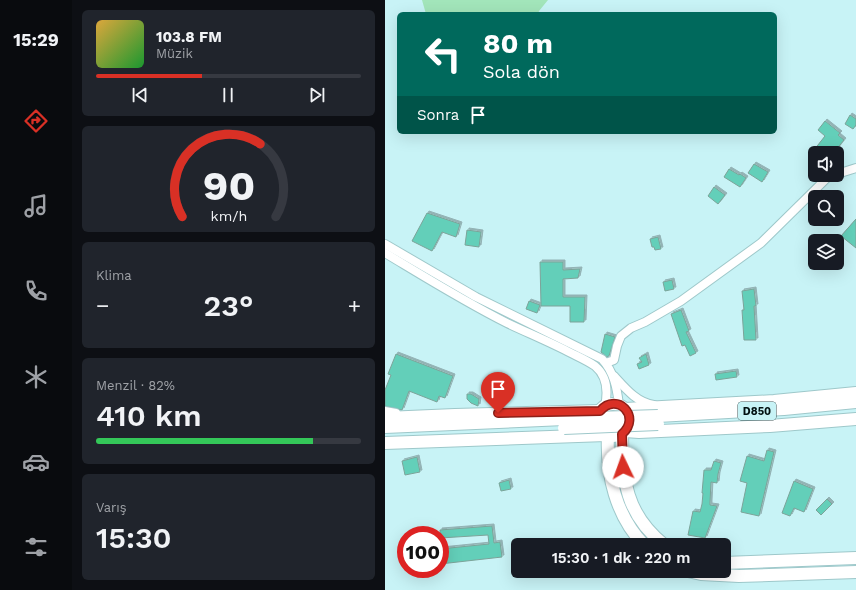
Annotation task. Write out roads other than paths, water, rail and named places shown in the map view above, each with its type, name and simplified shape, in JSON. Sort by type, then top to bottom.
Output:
[{"type":"highway","points":[[390,416],[602,408],[612,404],[659,415],[856,393]]},
{"type":"highway","name":"D850","points":[[385,435],[564,424],[659,415],[784,409],[856,402]]},
{"type":"highway","points":[[385,443],[607,435],[616,436],[623,432],[629,425],[629,418],[622,407]]},
{"type":"highway","points":[[602,408],[597,418],[598,425],[602,432],[607,435]]},
{"type":"highway","name":"D850","points":[[659,415],[779,418],[856,411]]},
{"type":"highway","points":[[623,432],[763,426],[856,419]]},
{"type":"highway","name":"D850","points":[[385,427],[564,424]]},
{"type":"highway","points":[[623,432],[624,479],[630,502],[639,519],[655,538]]},
{"type":"highway","points":[[607,435],[611,479],[618,504],[626,522],[637,538]]},
{"type":"highway","points":[[787,560],[856,553]]},
{"type":"highway","points":[[731,562],[856,558]]},
{"type":"highway","points":[[731,576],[856,573]]},
{"type":"street","points":[[844,172],[856,168]]},
{"type":"street","points":[[607,363],[614,360],[621,336],[631,328],[645,322],[681,301],[761,243],[823,182]]},
{"type":"street","points":[[385,244],[476,297],[602,359],[607,363],[612,374],[622,407]]},
{"type":"street","points":[[385,253],[438,286],[481,309],[551,342],[595,367],[606,382],[607,392],[602,408]]},
{"type":"street","points":[[612,374],[634,396],[650,405],[659,415]]},
{"type":"street","points":[[385,411],[390,416]]}]
